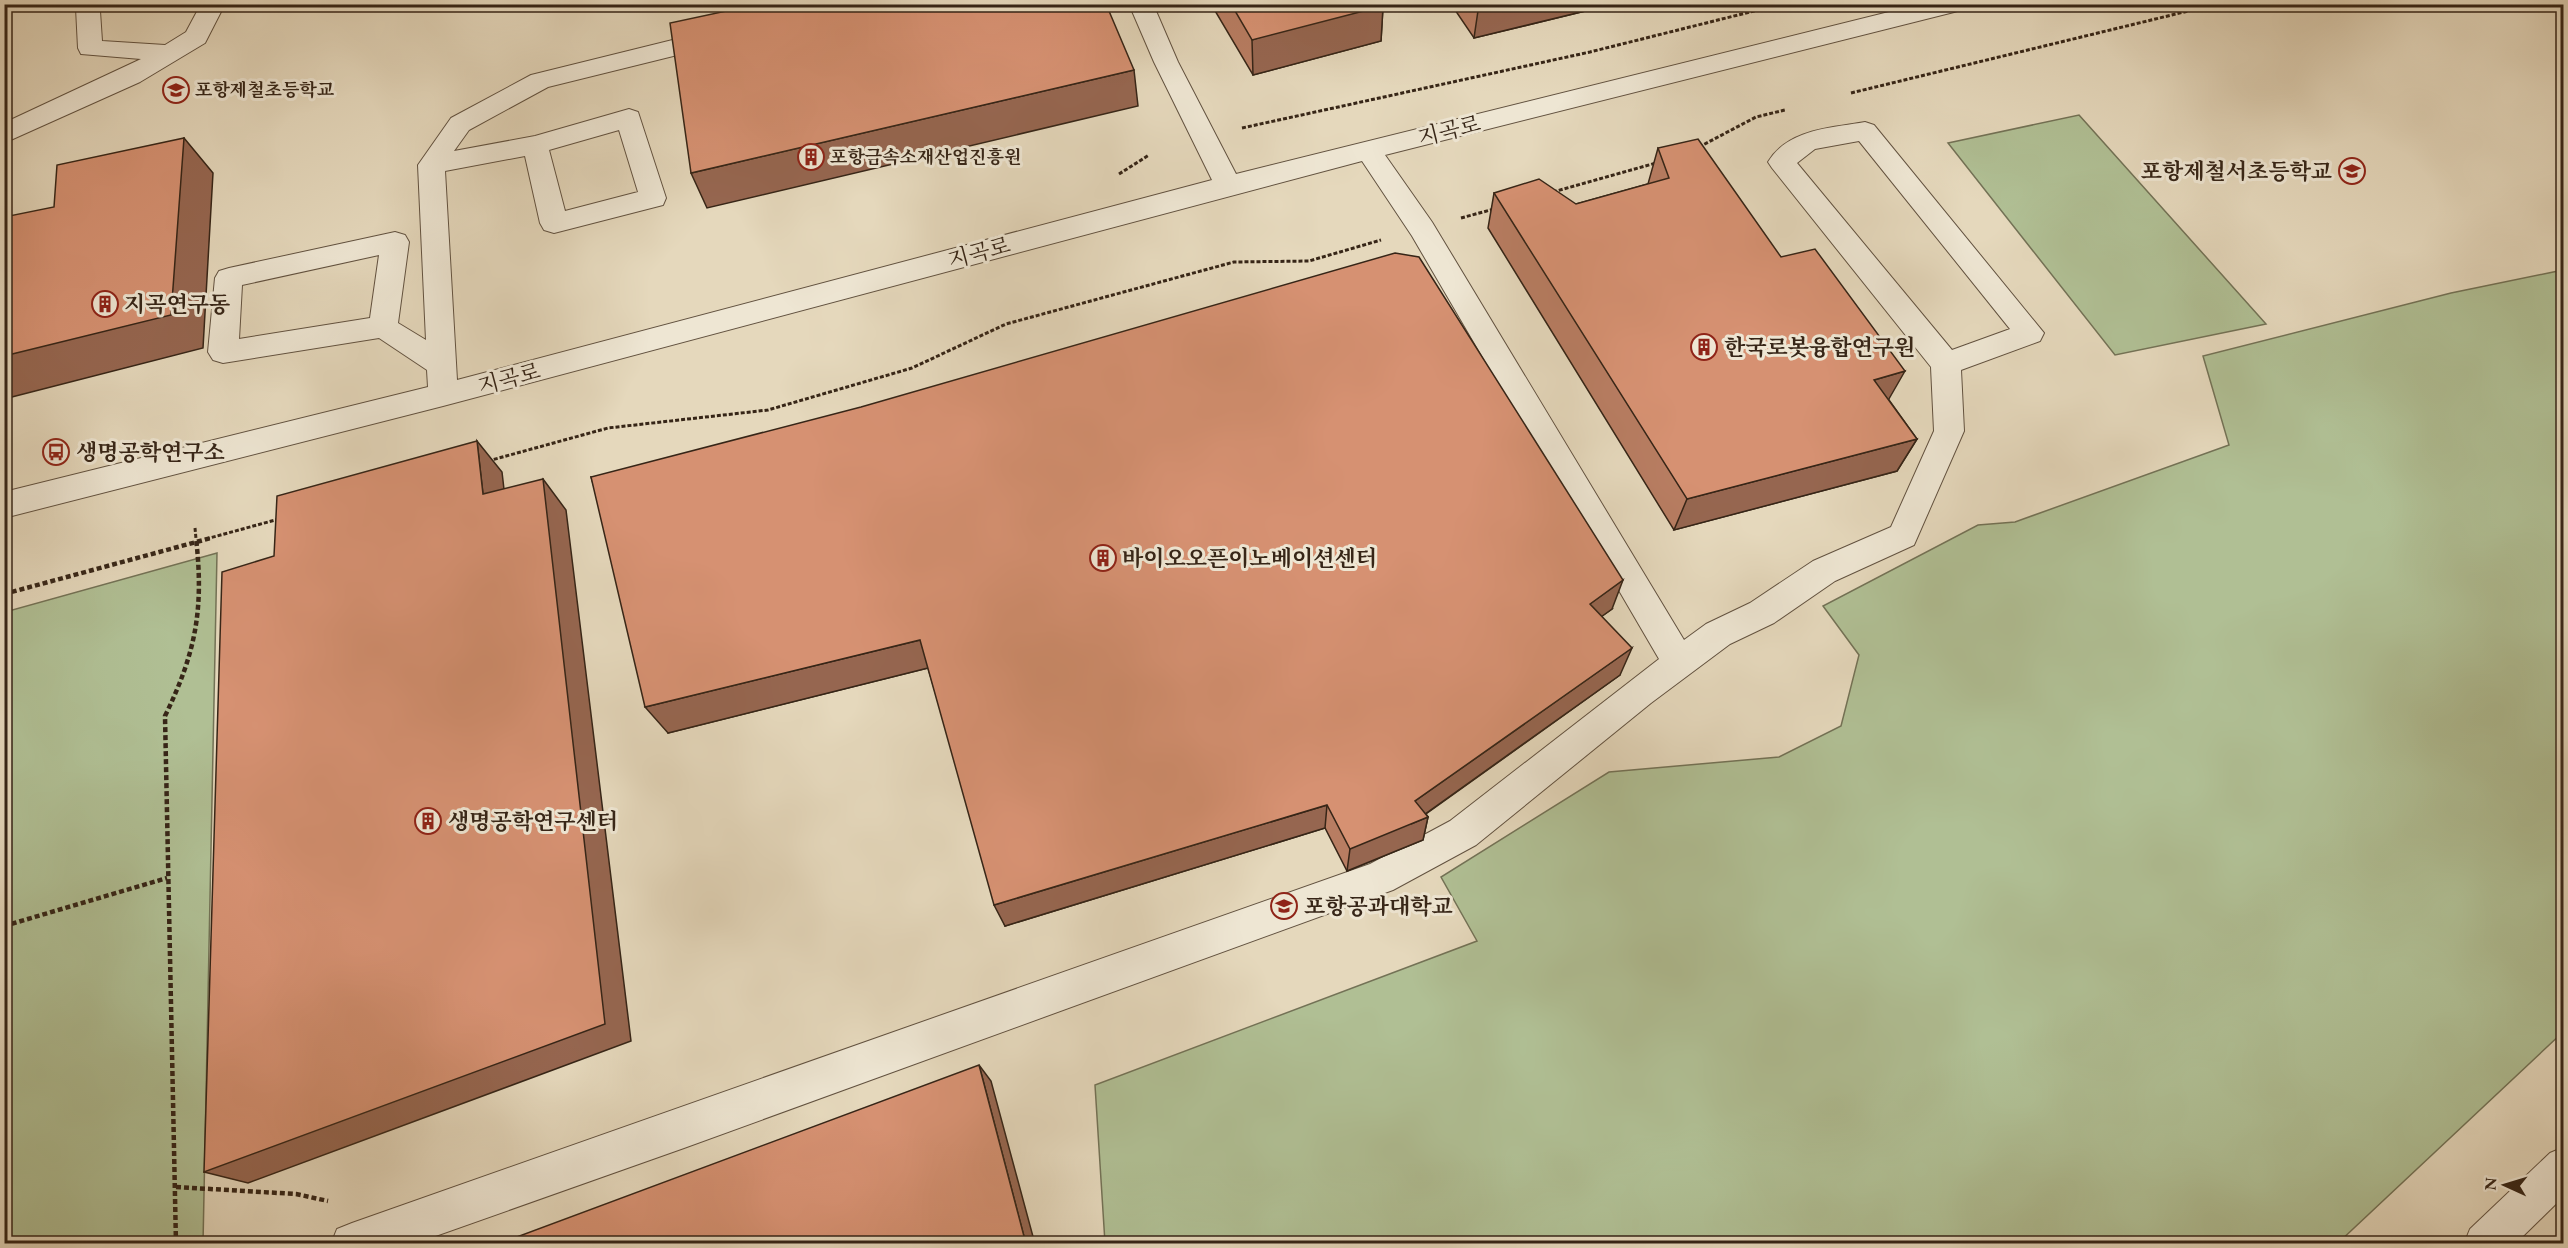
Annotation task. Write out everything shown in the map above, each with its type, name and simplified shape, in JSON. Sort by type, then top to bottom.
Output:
[{"type":"street","points":[[94,4],[88,8],[90,48],[170,53]]},
{"type":"street","points":[[4,134],[130,76],[196,37],[213,4]]},
{"type":"street","points":[[1142,4],[1166,62],[1228,185]]},
{"type":"street","name":"지곡로","points":[[4,505],[443,395],[1228,185],[1945,5]]},
{"type":"street","points":[[443,395],[431,165],[460,124],[540,81],[745,30]]},
{"type":"street","points":[[431,165],[535,145],[629,118],[653,198],[554,223],[535,145]]},
{"type":"street","points":[[352,1244],[684,1128],[1380,878],[1463,833],[1639,692],[1718,634],[1762,613],[1824,572],[1903,536],[1949,431],[1946,364],[1782,162],[1807,141],[1865,131],[2031,333],[1946,364]]},
{"type":"street","points":[[1368,150],[1422,229],[1679,663]]},
{"type":"street","points":[[383,327],[395,242],[229,278],[223,352],[383,327],[441,365]]},
{"type":"street","points":[[2485,1244],[2564,1167]]},
{"type":"path","points":[[1233,130],[1590,52],[1782,4]]},
{"type":"path","points":[[487,461],[608,428],[768,410],[912,368],[1006,324],[1234,262],[1309,261],[1384,239]]},
{"type":"path","points":[[4,594],[284,517]]},
{"type":"path","points":[[176,1244],[176,1187],[172,1167],[165,716],[185,675],[198,618],[201,582],[195,528]]},
{"type":"path","points":[[4,926],[167,878]]},
{"type":"path","points":[[176,1187],[296,1194],[339,1204]]},
{"type":"green space","points":[[2079,115],[2266,324],[2115,355],[1948,143]]},
{"type":"green space","points":[[2563,270],[2563,1032],[2338,1243],[1105,1243],[1095,1085],[1477,941],[1441,877],[1609,772],[1779,757],[1841,726],[1859,655],[1823,606],[1978,525],[2015,522],[2229,445],[2203,356],[2451,293]]},
{"type":"green space","points":[[217,553],[203,1243],[5,1244],[5,612]]},
{"type":"building","name":"포항금속소재산업진흥원","points":[[759,4],[1106,4],[1134,70],[691,173],[670,23]]},
{"type":"building","points":[[1231,4],[1382,4],[1383,6],[1252,40]]},
{"type":"building","name":"지곡연구동","points":[[184,138],[171,315],[4,356],[4,217],[54,207],[57,165]]},
{"type":"building","name":"한국로봇융합연구원","points":[[1698,139],[1781,257],[1815,249],[1905,371],[1874,380],[1917,439],[1687,499],[1494,193],[1539,179],[1576,204],[1669,178],[1658,148]]},
{"type":"building","name":"바이오오픈이노베이션센터","points":[[1395,253],[1419,257],[1623,580],[1590,604],[1632,648],[1415,801],[1428,817],[1350,849],[1327,805],[994,905],[920,640],[645,707],[591,477],[861,407]]},
{"type":"building","name":"생명공학연구센터","points":[[477,441],[483,494],[543,479],[605,1024],[204,1172],[222,572],[274,556],[277,496]]},
{"type":"building","points":[[979,1065],[1026,1244],[514,1244],[514,1238]]},
{"type":"place","name":"포항제철초등학교","points":[[176,90]]},
{"type":"place","name":"포항금속소재산업진흥원","points":[[811,157]]},
{"type":"place","name":"포항제철서초등학교","points":[[2352,171]]},
{"type":"place","name":"지곡연구동","points":[[105,304]]},
{"type":"place","name":"한국로봇융합연구원","points":[[1704,347]]},
{"type":"place","name":"생명공학연구소","points":[[56,452]]},
{"type":"place","name":"바이오오픈이노베이션센터","points":[[1103,558]]},
{"type":"place","name":"생명공학연구센터","points":[[428,821]]},
{"type":"place","name":"포항공과대학교","points":[[1284,906]]}]
